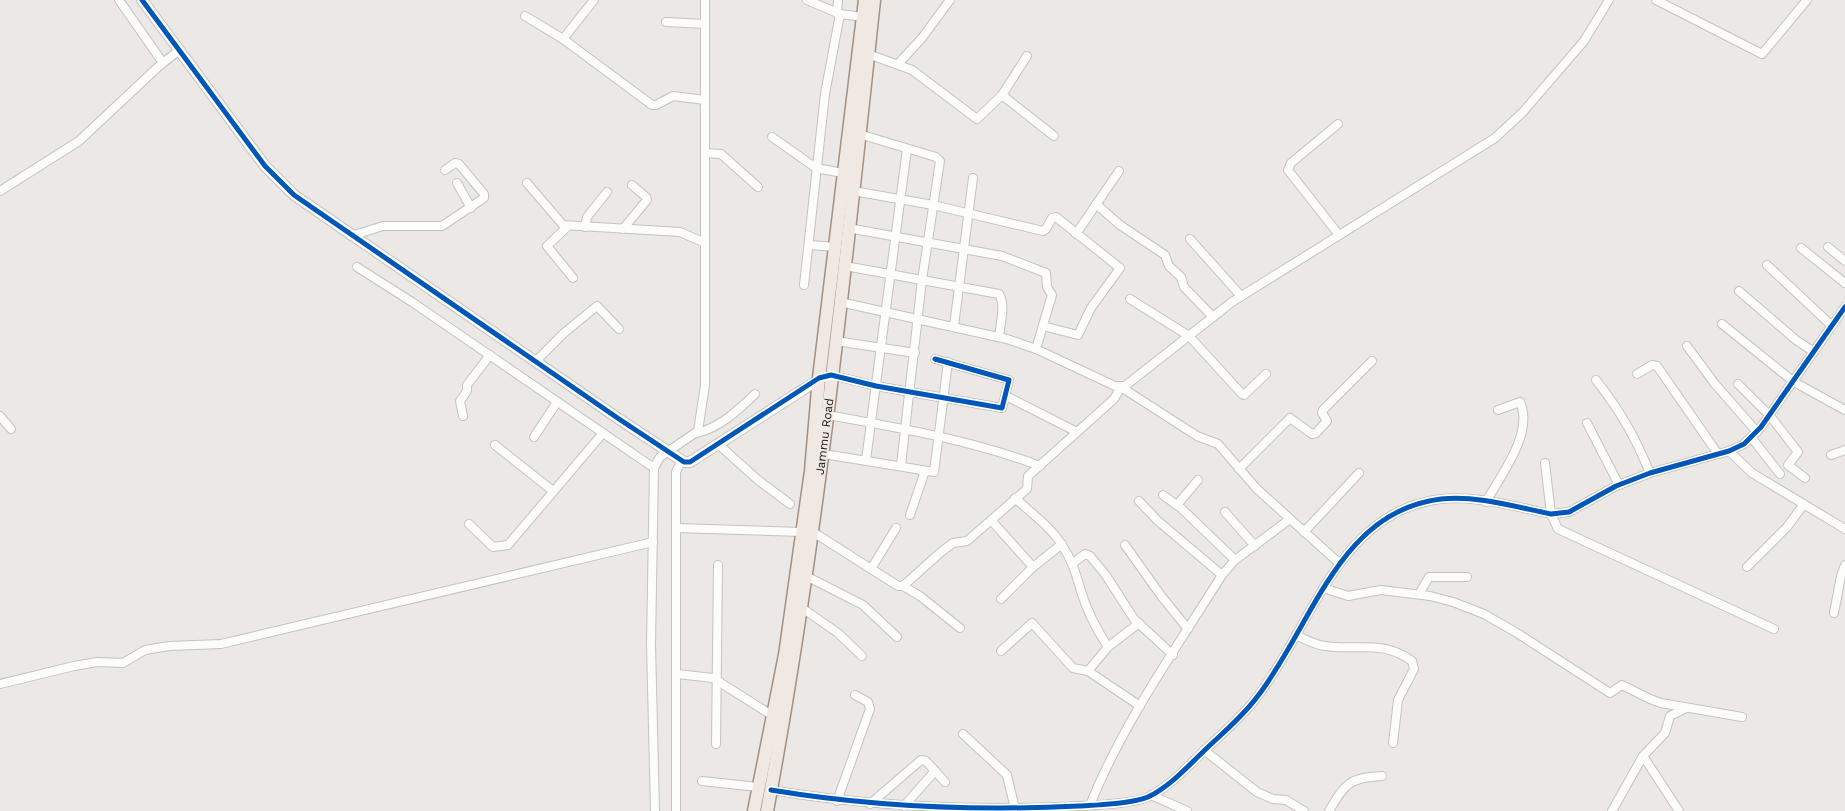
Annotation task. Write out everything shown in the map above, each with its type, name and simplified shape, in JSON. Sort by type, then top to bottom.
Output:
[{"type":"main road","points":[[754,811],[765,789],[772,716],[807,532],[811,472],[825,376],[830,246],[843,173],[865,0]]},
{"type":"main road","name":"Jammu Road","points":[[767,811],[765,789],[802,608],[806,576],[807,532],[824,454],[828,415],[825,376],[836,340],[874,0]]},
{"type":"street","points":[[119,0],[165,62]]},
{"type":"street","points":[[142,0],[176,53],[276,179],[308,206],[535,362],[668,459],[676,472],[676,811]]},
{"type":"street","points":[[564,39],[594,0]]},
{"type":"street","points":[[655,811],[651,644],[653,542],[668,459],[697,433],[700,428],[705,385],[705,0]]},
{"type":"street","points":[[807,0],[841,14],[863,17]]},
{"type":"street","points":[[804,285],[823,169],[826,94],[841,14],[838,0]]},
{"type":"street","points":[[899,64],[922,38],[950,0]]},
{"type":"street","points":[[903,586],[953,543],[967,541],[992,520],[1027,489],[1027,477],[1114,399],[1121,387],[1213,317],[1241,296],[1502,132],[1523,112],[1584,41],[1610,0]]},
{"type":"street","points":[[1656,0],[1762,54],[1806,0]]},
{"type":"street","points":[[525,16],[564,39],[652,105],[656,105],[673,96],[705,100]]},
{"type":"street","points":[[666,22],[705,24]]},
{"type":"street","points":[[0,191],[79,141],[176,53]]},
{"type":"street","points":[[868,54],[912,70],[977,119],[1002,95],[1027,56]]},
{"type":"street","points":[[1002,95],[1054,136]]},
{"type":"street","points":[[1338,124],[1291,163],[1288,170],[1339,235]]},
{"type":"street","points":[[859,134],[939,160],[922,280],[901,465]]},
{"type":"street","points":[[772,138],[823,169],[843,173]]},
{"type":"street","points":[[866,460],[889,273],[907,149]]},
{"type":"street","points":[[705,153],[721,154],[758,187]]},
{"type":"street","points":[[351,236],[383,226],[442,226],[483,199],[484,194],[459,164],[455,163],[445,170]]},
{"type":"street","points":[[1076,234],[1119,171]]},
{"type":"street","points":[[954,326],[962,250],[973,178]]},
{"type":"street","points":[[527,183],[562,224],[568,226],[680,232],[705,243]]},
{"type":"street","points":[[457,184],[471,208]]},
{"type":"street","points":[[623,229],[647,200],[646,196],[632,185]]},
{"type":"street","points":[[853,191],[933,205],[1043,231],[1052,218],[1056,217],[1120,268],[1090,308],[1078,336],[1043,326]]},
{"type":"street","points":[[584,227],[587,217],[607,192]]},
{"type":"street","points":[[1096,204],[1120,225],[1165,255],[1169,266],[1181,277],[1184,287],[1213,317]]},
{"type":"street","points":[[568,226],[547,246],[573,278]]},
{"type":"street","points":[[848,228],[1002,256],[1046,273],[1047,287],[1052,294],[1036,348]]},
{"type":"street","points":[[1190,239],[1241,296]]},
{"type":"street","points":[[811,245],[830,246]]},
{"type":"street","points":[[1828,247],[1845,261]]},
{"type":"street","points":[[1801,248],[1845,283]]},
{"type":"street","points":[[1767,265],[1831,325]]},
{"type":"street","points":[[845,266],[1001,296],[1002,313],[998,337]]},
{"type":"street","points":[[357,267],[603,433],[668,459],[690,462],[825,376],[1000,409],[1006,396],[1008,379],[936,359]]},
{"type":"street","points":[[1739,290],[1796,340],[1814,352]]},
{"type":"street","points":[[1130,299],[1189,336],[1242,394],[1266,374]]},
{"type":"street","points":[[840,302],[954,326],[1036,348],[1106,382],[1121,387],[1197,436],[1218,444],[1239,469],[1290,519],[1339,563]]},
{"type":"street","points":[[535,362],[564,333],[598,306],[619,329]]},
{"type":"street","points":[[702,781],[837,801],[908,808],[1015,809],[1090,805],[1144,798],[1168,784],[1237,720],[1257,697],[1339,563],[1375,524],[1396,512],[1422,502],[1443,499],[1486,502],[1551,514],[1569,512],[1619,485],[1650,473],[1729,451],[1744,444],[1770,416],[1845,307]]},
{"type":"street","points":[[1722,324],[1794,382],[1844,409]]},
{"type":"street","points":[[836,340],[915,353]]},
{"type":"street","points":[[1687,346],[1754,434],[1780,474]]},
{"type":"street","points":[[463,416],[460,402],[468,391],[467,385],[490,355]]},
{"type":"street","points":[[1239,469],[1290,418],[1312,434],[1316,434],[1327,421],[1322,413],[1323,410],[1372,361]]},
{"type":"street","points":[[824,454],[901,465],[925,471],[935,471],[948,362]]},
{"type":"street","points":[[1637,374],[1652,365],[1657,366],[1718,454]]},
{"type":"street","points":[[1596,380],[1622,413],[1635,436],[1650,473]]},
{"type":"street","points":[[1738,384],[1770,416],[1799,453],[1788,465],[1805,478]]},
{"type":"street","points":[[697,433],[710,429],[729,417],[755,394]]},
{"type":"street","points":[[1006,396],[1077,432]]},
{"type":"street","points":[[534,437],[557,402]]},
{"type":"street","points":[[1486,502],[1516,447],[1525,426],[1519,402],[1498,410]]},
{"type":"street","points":[[828,415],[939,435],[984,446],[1040,466]]},
{"type":"street","points":[[0,416],[11,429]]},
{"type":"street","points":[[1587,423],[1619,485]]},
{"type":"street","points":[[469,524],[493,547],[508,545],[603,433]]},
{"type":"street","points":[[495,444],[553,491]]},
{"type":"street","points":[[718,444],[758,480],[790,504]]},
{"type":"street","points":[[1831,455],[1845,450]]},
{"type":"street","points":[[1729,451],[1752,472],[1845,528]]},
{"type":"street","points":[[1544,463],[1551,514],[1555,526],[1560,530],[1774,629]]},
{"type":"street","points":[[910,515],[925,471]]},
{"type":"street","points":[[1304,532],[1358,473]]},
{"type":"street","points":[[1177,505],[1198,480]]},
{"type":"street","points":[[1163,495],[1177,505],[1235,560]]},
{"type":"street","points":[[1015,498],[1056,535],[1062,544],[1073,564],[1081,592],[1094,625],[1108,647]]},
{"type":"street","points":[[1139,501],[1158,520],[1222,575]]},
{"type":"street","points":[[1747,567],[1776,539],[1804,504]]},
{"type":"street","points":[[1224,512],[1255,546]]},
{"type":"street","points":[[1090,805],[1103,772],[1140,706],[1222,575],[1235,560],[1290,519]]},
{"type":"street","points":[[992,520],[1033,567]]},
{"type":"street","points":[[677,528],[807,532],[898,586],[903,586],[920,596],[960,628]]},
{"type":"street","points":[[871,570],[896,528]]},
{"type":"street","points":[[0,684],[97,662],[123,663],[145,650],[169,646],[221,644],[653,542]]},
{"type":"street","points":[[1001,599],[1033,567],[1062,544]]},
{"type":"street","points":[[1125,545],[1162,597],[1188,629]]},
{"type":"street","points":[[1073,564],[1085,554],[1090,556],[1139,623],[1173,655]]},
{"type":"street","points":[[716,744],[718,565]]},
{"type":"street","points":[[1834,614],[1845,565]]},
{"type":"street","points":[[806,576],[863,605],[898,637]]},
{"type":"street","points":[[1418,594],[1429,577],[1467,577]]},
{"type":"street","points":[[1323,588],[1348,596],[1381,590],[1418,594],[1453,602],[1484,614],[1604,691],[1612,693],[1622,684],[1650,700],[1742,717]]},
{"type":"street","points":[[802,608],[838,634],[862,656]]},
{"type":"street","points":[[1001,651],[1032,623],[1072,668],[1088,672],[1140,706]]},
{"type":"street","points":[[1088,672],[1108,647],[1139,623]]},
{"type":"street","points":[[1296,635],[1326,646],[1370,646],[1389,650],[1412,661],[1414,669],[1398,700],[1393,743]]},
{"type":"street","points":[[677,674],[708,677],[772,716]]},
{"type":"street","points":[[837,801],[870,709],[868,702],[855,695]]},
{"type":"street","points":[[1612,811],[1643,756],[1665,733],[1670,716],[1686,708]]},
{"type":"street","points":[[963,734],[1007,775],[1015,809]]},
{"type":"street","points":[[1204,750],[1257,792],[1273,799],[1286,800],[1304,811]]},
{"type":"street","points":[[1643,756],[1678,811]]},
{"type":"street","points":[[870,804],[921,760],[926,761],[945,782]]},
{"type":"street","points":[[908,808],[935,771]]},
{"type":"street","points":[[1329,811],[1342,792],[1355,778],[1382,776]]},
{"type":"street","points":[[1151,795],[1187,811]]},
{"type":"cycle path","points":[[142,0],[265,166],[294,195],[684,462],[690,462],[819,378],[831,375],[876,386],[1002,408],[1009,380],[935,359]]},
{"type":"cycle path","points":[[771,790],[886,804],[963,808],[1095,805],[1124,803],[1148,797],[1165,787],[1180,774],[1252,704],[1276,669],[1331,576],[1352,548],[1377,525],[1406,508],[1441,499],[1455,498],[1482,500],[1551,514],[1569,512],[1616,486],[1650,473],[1729,451],[1744,444],[1761,427],[1845,307]]}]
